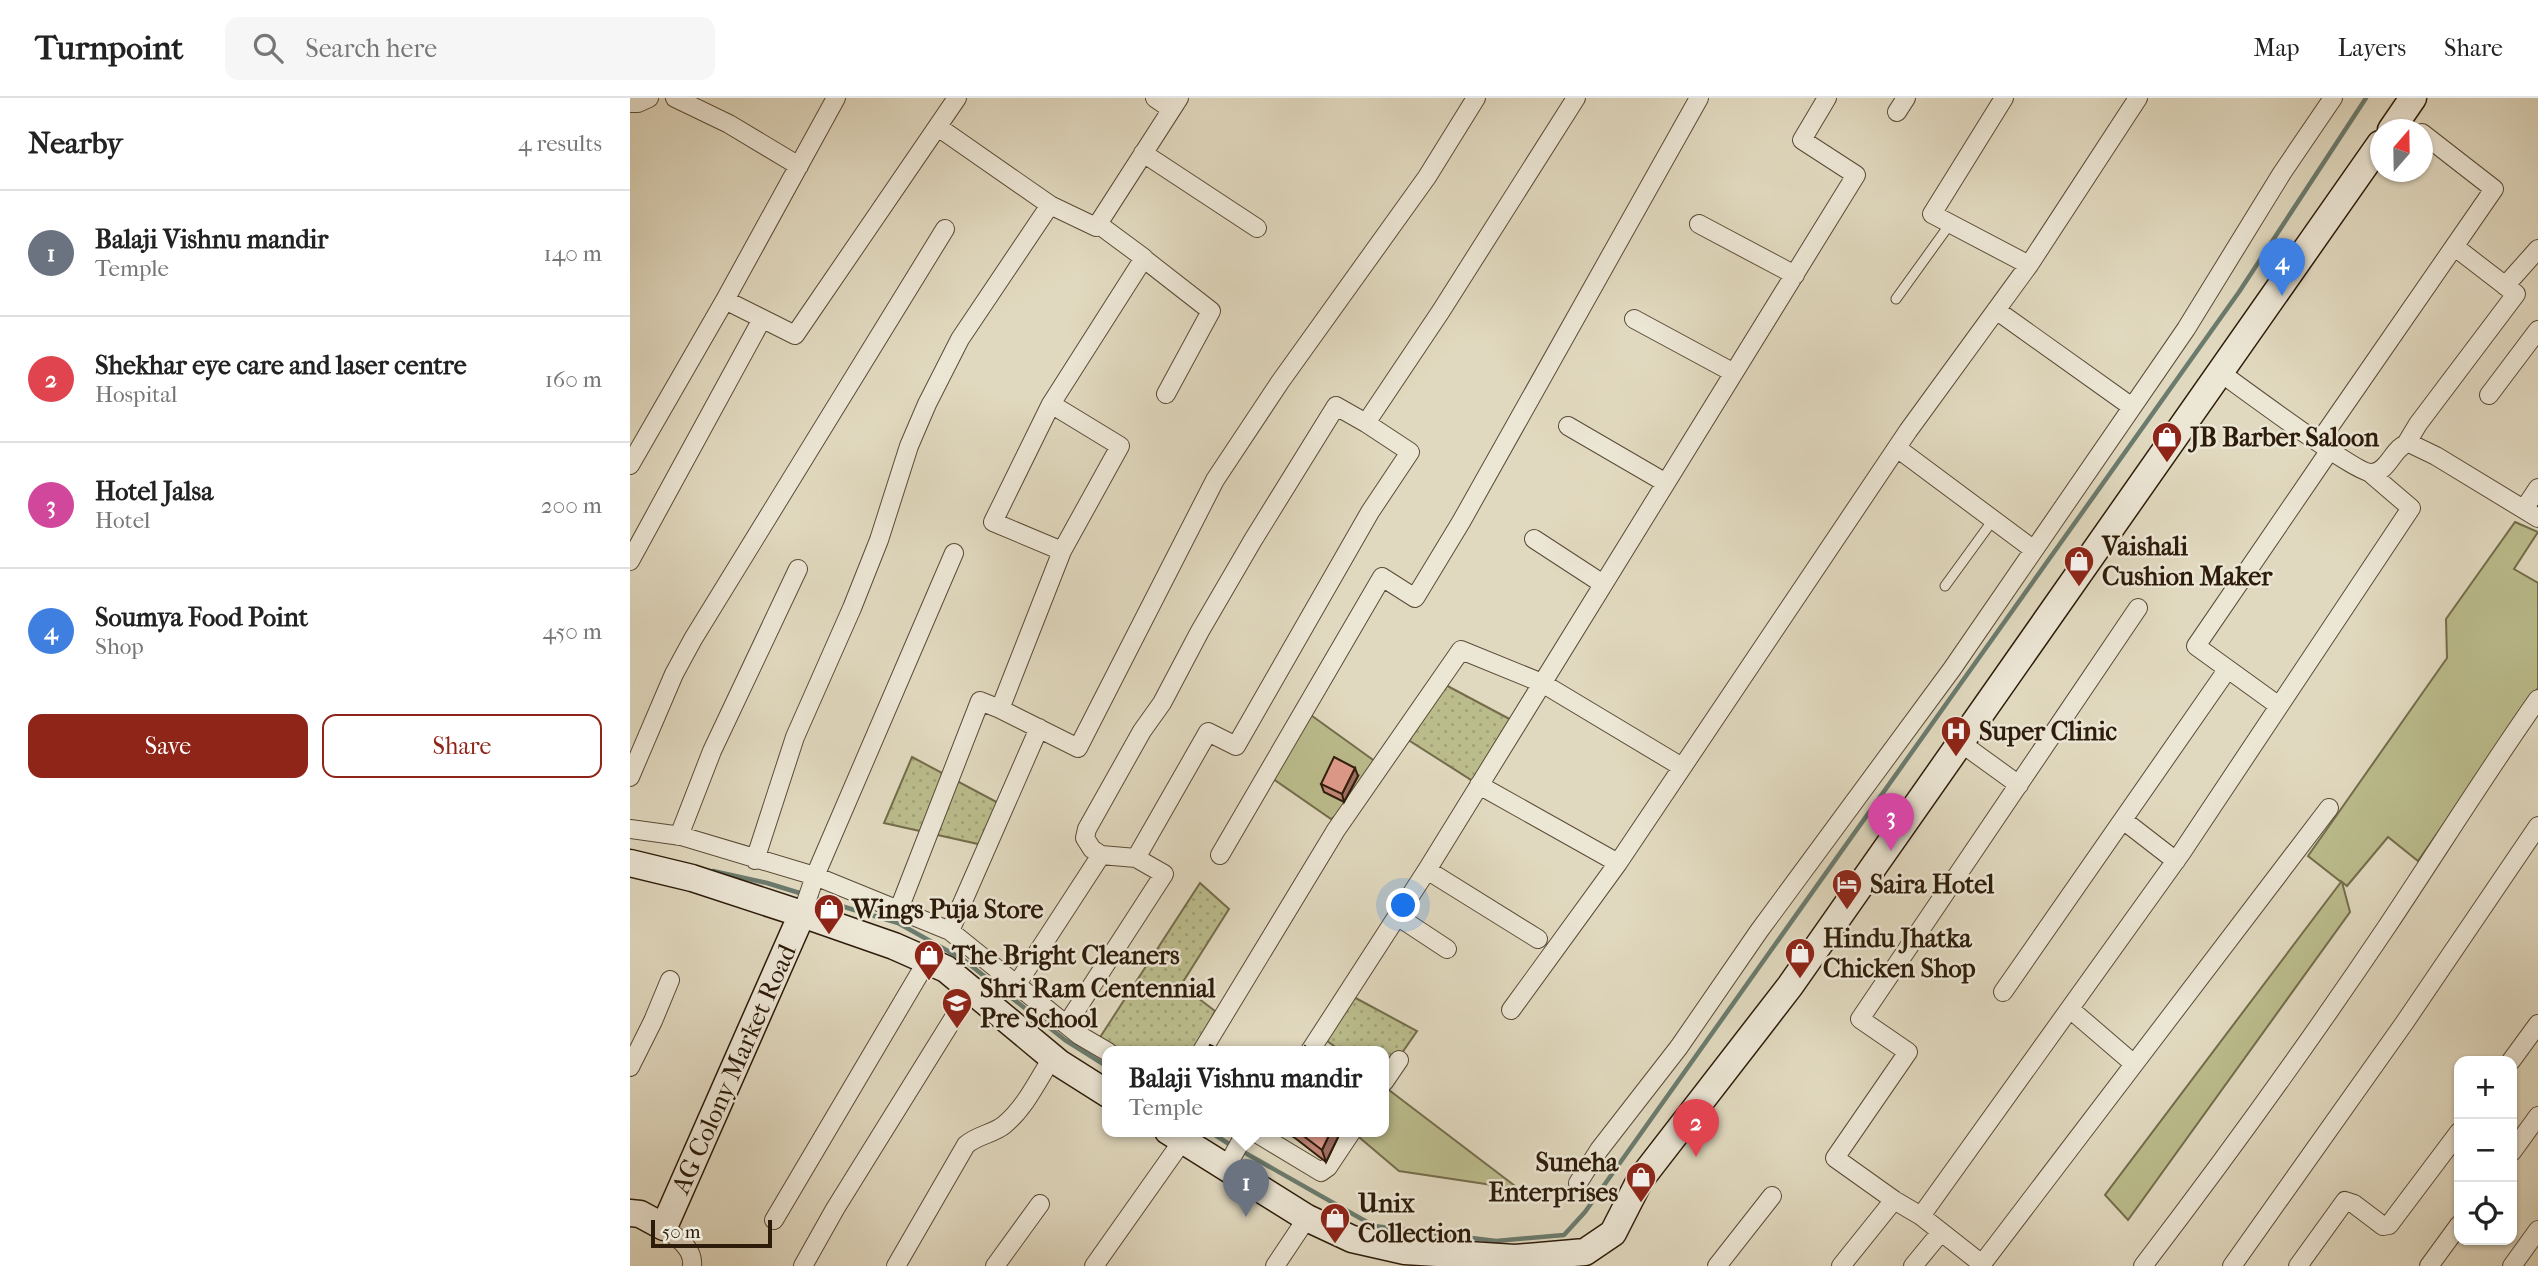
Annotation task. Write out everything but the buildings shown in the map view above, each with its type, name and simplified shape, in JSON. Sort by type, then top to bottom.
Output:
[{"type":"street","points":[[630,103],[649,98]]},
{"type":"street","points":[[675,98],[729,124],[799,166]]},
{"type":"street","points":[[630,465],[836,98]]},
{"type":"street","points":[[725,300],[794,335],[957,98]]},
{"type":"street","points":[[938,127],[1050,205],[1096,227],[1175,104],[1155,98]]},
{"type":"street","points":[[899,909],[980,701],[1078,748],[1215,480],[1280,382],[1427,177],[1476,98]]},
{"type":"street","points":[[1366,422],[1448,300],[1576,98]]},
{"type":"street","points":[[1220,855],[1382,577],[1415,598],[1461,522],[1699,98]]},
{"type":"street","points":[[1313,1046],[1427,870],[1856,175],[1802,140],[1827,98]]},
{"type":"street","points":[[2004,98],[1932,215],[2029,265]]},
{"type":"street","points":[[1511,1010],[1618,863],[1897,448],[2029,265],[2137,98]]},
{"type":"street","points":[[1578,1183],[1599,1150],[1679,1047],[1759,931],[1952,668],[2186,329],[2282,173],[2333,98]]},
{"type":"street","points":[[2279,706],[2196,646],[2494,189],[2433,141]]},
{"type":"street","points":[[1143,153],[1257,228]]},
{"type":"street","points":[[1241,1141],[1307,1218],[1352,1239],[1405,1251],[1499,1261],[1585,1252],[1613,1233],[1640,1180],[1790,986],[2370,160]]},
{"type":"street","points":[[755,860],[795,737],[852,608],[909,446],[927,404],[960,339],[1050,205]]},
{"type":"street","points":[[1098,224],[1211,312],[1166,394]]},
{"type":"street","points":[[1699,224],[1795,275]]},
{"type":"street","points":[[630,777],[674,674],[693,639],[945,229]]},
{"type":"street","points":[[2370,473],[2379,471],[2399,447],[2406,444],[2418,424],[2516,294],[2455,247]]},
{"type":"street","points":[[2505,286],[2538,249]]},
{"type":"street","points":[[1062,551],[993,522],[1051,404],[1143,258]]},
{"type":"street","points":[[1996,310],[2132,407]]},
{"type":"street","points":[[630,561],[762,319]]},
{"type":"street","points":[[1634,319],[1734,373]]},
{"type":"street","points":[[2489,395],[2538,330]]},
{"type":"street","points":[[1921,1216],[2176,860],[2412,508],[2370,473],[2325,446],[2221,373]]},
{"type":"street","points":[[1000,709],[1062,551],[1120,446],[1051,404]]},
{"type":"street","points":[[1067,1024],[1164,874],[1136,858],[1101,855],[1084,838],[1086,832],[1142,731],[1163,703],[1200,631],[1253,540],[1336,406],[1366,422],[1410,452],[1370,512],[1236,746],[1208,732],[1136,858]]},
{"type":"street","points":[[1568,426],[1666,483]]},
{"type":"street","points":[[2406,444],[2422,448],[2531,514],[2538,488]]},
{"type":"street","points":[[1897,448],[2034,550]]},
{"type":"street","points":[[1534,539],[1603,584]]},
{"type":"street","points":[[803,910],[954,553]]},
{"type":"street","points":[[679,836],[712,751],[797,569]]},
{"type":"street","points":[[2138,608],[1860,1019],[1908,1052],[1835,1158],[1921,1216],[1981,1265],[2329,808]]},
{"type":"street","points":[[1205,1046],[1336,830],[1461,650],[1542,683],[1682,767]]},
{"type":"street","points":[[2003,992],[2227,670]]},
{"type":"street","points":[[2143,1266],[2289,1067],[2388,925],[2538,699]]},
{"type":"street","points":[[950,931],[1039,729]]},
{"type":"street","points":[[1961,743],[2019,785]]},
{"type":"street","points":[[1479,785],[1618,863]]},
{"type":"street","points":[[2123,820],[2176,860]]},
{"type":"street","points":[[2232,1266],[2398,1033],[2538,826]]},
{"type":"street","points":[[630,829],[679,836],[755,860],[899,909],[950,931],[1067,1024],[1102,1048]]},
{"type":"street","points":[[1017,984],[1101,855]]},
{"type":"street","points":[[630,863],[803,910],[946,969],[1052,1058],[1102,1090]]},
{"type":"street","points":[[1427,870],[1538,939]]},
{"type":"street","name":"AG Colony Market Road","points":[[630,1213],[640,1214],[664,1227],[803,910]]},
{"type":"street","points":[[1397,916],[1447,949]]},
{"type":"street","points":[[774,1220],[927,961]]},
{"type":"street","points":[[630,1067],[670,980]]},
{"type":"street","points":[[803,1266],[835,1209],[971,990]]},
{"type":"street","points":[[2070,1009],[2134,1064]]},
{"type":"street","points":[[2515,1056],[2538,1024]]},
{"type":"street","points":[[896,1266],[960,1153],[971,1140],[996,1130],[1013,1117],[1052,1058]]},
{"type":"street","points":[[1389,1075],[1399,1060]]},
{"type":"street","points":[[2517,1145],[2538,1116]]},
{"type":"street","points":[[1094,1266],[1174,1137]]},
{"type":"street","points":[[1188,1137],[1241,1141],[1321,1172],[1328,1167],[1348,1137]]},
{"type":"street","points":[[2298,1266],[2345,1201],[2354,1204],[2383,1226],[2389,1225],[2454,1139]]},
{"type":"street","points":[[1717,1266],[1772,1196]]},
{"type":"street","points":[[1842,1266],[1894,1200]]},
{"type":"street","points":[[995,1266],[1040,1205]]},
{"type":"street","points":[[1275,1266],[1307,1218]]},
{"type":"street","points":[[664,1227],[690,1250],[693,1256],[692,1266]]},
{"type":"street","points":[[2512,1266],[2538,1230]]},
{"type":"street","points":[[1913,1266],[1941,1231]]},
{"type":"street","points":[[2429,1266],[2454,1231]]},
{"type":"lane","points":[[1896,299],[1950,224]]},
{"type":"lane","points":[[1945,586],[1993,520]]},
{"type":"green space","points":[[2515,522],[2538,532],[2514,569],[2538,583],[2538,688],[2418,861],[2388,837],[2347,886],[2342,882],[2350,912],[2128,1220],[2105,1195],[2341,882],[2308,856],[2447,658],[2446,619]]},
{"type":"green space","points":[[1440,682],[1517,723],[1479,785],[1402,736]]},
{"type":"green space","points":[[1308,713],[1376,762],[1352,804],[1331,819],[1269,776]]},
{"type":"green space","points":[[912,757],[1004,806],[987,846],[884,823]]},
{"type":"green space","points":[[1200,883],[1229,909],[1181,985],[1215,1011],[1198,1046],[1102,1046],[1102,1048],[1095,1045]]},
{"type":"green space","points":[[1350,995],[1417,1031],[1389,1072],[1389,1046],[1334,1046],[1323,1038]]},
{"type":"green space","points":[[1389,1090],[1519,1189],[1399,1171],[1360,1138],[1389,1137]]},
{"type":"waterway","points":[[1240,1150],[1374,1226],[1496,1241],[1564,1235],[1585,1212],[2239,292],[2366,98]]},
{"type":"waterway","points":[[713,871],[803,894]]},
{"type":"waterway","points":[[811,897],[898,923],[964,960],[1065,1040],[1102,1063]]},
{"type":"waterway","points":[[1218,1137],[1232,1146]]},
{"type":"place","name":"Soumya Food Point","points":[[2282,296]]},
{"type":"place","name":"JB Barber Saloon","points":[[2167,464]]},
{"type":"place","name":"Vaishali Cushion Maker","points":[[2079,588]]},
{"type":"place","name":"Super Clinic","points":[[1956,758]]},
{"type":"place","name":"Hotel Jalsa","points":[[1891,851]]},
{"type":"place","name":"Saira Hotel","points":[[1847,911]]},
{"type":"place","name":"Wings Puja Store","points":[[829,936]]},
{"type":"place","name":"Hindu Jhatka Chicken Shop","points":[[1800,980]]},
{"type":"place","name":"The Bright Cleaners","points":[[929,982]]},
{"type":"place","name":"Shri Ram Centennial Pre School","points":[[957,1030]]},
{"type":"place","name":"Shekhar eye care and laser centre","points":[[1696,1157]]},
{"type":"place","name":"Suneha Enterprises","points":[[1641,1204]]},
{"type":"place","name":"Balaji Vishnu mandir","points":[[1246,1217]]},
{"type":"place","name":"Unix Collection","points":[[1335,1245]]}]
